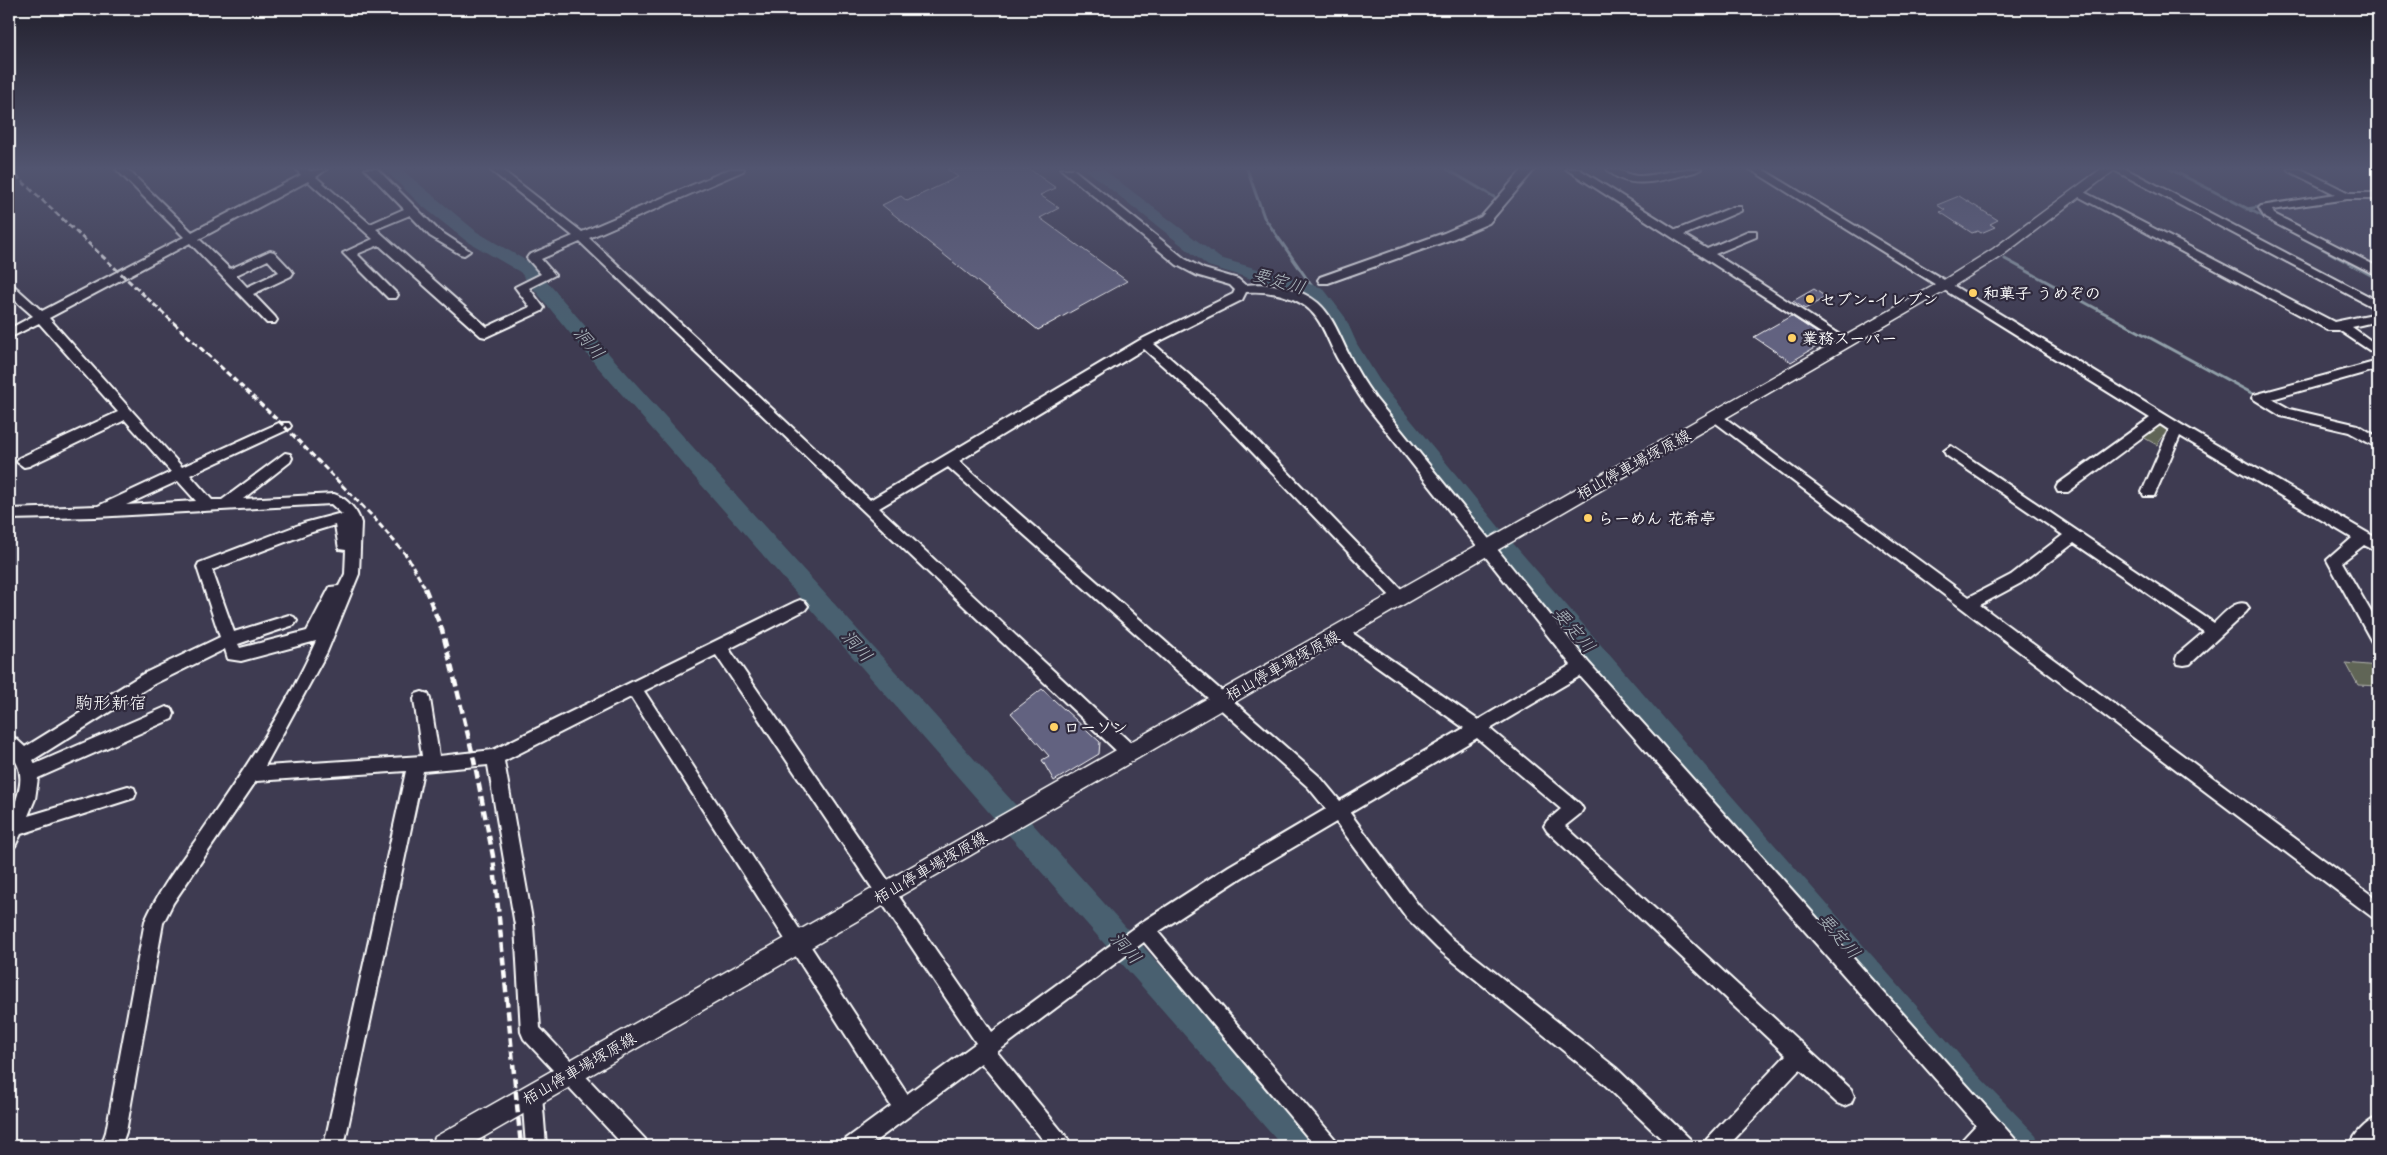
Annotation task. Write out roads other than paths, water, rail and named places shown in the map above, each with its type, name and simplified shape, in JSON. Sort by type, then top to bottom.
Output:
[{"type":"main road","name":"栢山停車場塚原線","points":[[444,1146],[1846,343],[1998,252],[2037,223]]},
{"type":"street","points":[[176,223],[228,274],[271,320]]},
{"type":"street","points":[[9,334],[217,223]]},
{"type":"street","points":[[360,223],[486,333],[538,308],[521,287],[549,275],[533,258],[614,223]]},
{"type":"street","points":[[367,229],[382,223]]},
{"type":"street","points":[[423,223],[434,233],[464,251]]},
{"type":"street","points":[[563,223],[581,237],[1130,752]]},
{"type":"street","points":[[1133,223],[1181,262],[1200,272],[1234,282],[1242,289]]},
{"type":"street","points":[[1324,280],[1448,236],[1478,223]]},
{"type":"street","points":[[1655,223],[1846,343]]},
{"type":"street","points":[[1674,235],[1703,223]]},
{"type":"street","points":[[1845,223],[1947,284],[2177,428],[2378,546]]},
{"type":"street","points":[[2136,223],[2332,327],[2378,317]]},
{"type":"street","points":[[2220,223],[2378,306]]},
{"type":"street","points":[[2283,223],[2378,272]]},
{"type":"street","points":[[1706,254],[1752,234]]},
{"type":"street","points":[[380,240],[349,253],[392,296]]},
{"type":"street","points":[[228,274],[270,255],[286,273],[244,293]]},
{"type":"street","points":[[1242,289],[1257,286],[1292,295],[1307,302],[1320,312],[1352,374],[1370,401],[1582,667],[1764,869],[1832,950],[2008,1146]]},
{"type":"street","points":[[9,288],[41,318],[181,473],[217,506]]},
{"type":"street","points":[[870,507],[1145,342],[1238,297],[1242,289]]},
{"type":"street","points":[[2341,325],[2378,352]]},
{"type":"street","points":[[1145,342],[1213,403],[1400,598]]},
{"type":"street","points":[[2378,365],[2259,398],[2286,413],[2353,428],[2378,443]]},
{"type":"street","points":[[24,462],[126,414]]},
{"type":"street","points":[[1717,417],[2378,911]]},
{"type":"street","points":[[2063,488],[2160,417]]},
{"type":"street","points":[[95,512],[284,426]]},
{"type":"street","points":[[2149,492],[2177,428]]},
{"type":"street","points":[[1951,451],[2214,631]]},
{"type":"street","points":[[217,506],[285,458]]},
{"type":"street","points":[[948,459],[1314,782],[1338,811],[1413,912],[1444,943],[1609,1075],[1683,1146]]},
{"type":"street","points":[[9,514],[217,506],[334,498],[352,515],[354,523],[352,567],[319,652],[288,711],[251,774],[168,897],[154,921],[116,1132],[111,1146]]},
{"type":"street","points":[[338,519],[344,527],[344,559],[352,567],[338,586],[312,636],[241,655],[234,654],[228,641],[204,567],[299,539],[338,519]]},
{"type":"street","points":[[1968,604],[2016,579],[2074,535]]},
{"type":"street","points":[[2363,537],[2334,560],[2378,638]]},
{"type":"street","points":[[251,774],[424,764],[495,757],[800,606]]},
{"type":"street","points":[[2184,659],[2241,608]]},
{"type":"street","points":[[24,757],[100,706],[179,663],[228,641],[290,621]]},
{"type":"street","points":[[1340,632],[1477,728],[1574,809],[1552,826],[1844,1096]]},
{"type":"street","points":[[719,647],[887,893],[986,1048],[1061,1146]]},
{"type":"street","points":[[853,1146],[1111,953],[1145,930],[1235,872],[1582,667]]},
{"type":"street","points":[[634,689],[904,1108]]},
{"type":"street","points":[[334,1146],[424,764],[422,699]]},
{"type":"street","points":[[29,774],[166,714]]},
{"type":"street","points":[[9,743],[24,757],[29,774],[28,792],[11,834]]},
{"type":"street","points":[[495,757],[524,925],[531,1032],[638,1146]]},
{"type":"street","points":[[11,834],[128,793]]},
{"type":"street","points":[[1145,930],[1328,1146]]},
{"type":"street","points":[[1714,1146],[1800,1055]]},
{"type":"street","points":[[532,1095],[536,1146]]},
{"type":"street","points":[[1970,1146],[1989,1126]]},
{"type":"street","points":[[2360,1146],[2378,1126]]},
{"type":"waterway","name":"洞川","points":[[455,223],[471,236],[526,268],[603,360],[1302,1146]]},
{"type":"waterway","name":"要定川","points":[[1163,223],[1214,262],[1316,292],[1336,317],[1347,344],[1376,391],[1491,533],[1705,784],[1962,1079],[2025,1146]]},
{"type":"waterway","points":[[1268,223],[1316,292]]},
{"type":"waterway","points":[[1851,223],[1880,241]]},
{"type":"waterway","points":[[2292,232],[2378,279]]},
{"type":"waterway","points":[[2005,259],[2257,396]]},
{"type":"railway","points":[[67,223],[284,426],[374,518],[407,556],[425,589]]},
{"type":"railway","points":[[425,589],[442,630],[453,673],[474,760],[493,856],[521,1146]]},
{"type":"place","name":"和菓子 うめぞの","points":[[1973,293]]},
{"type":"place","name":"セブン-イレブン","points":[[1810,299]]},
{"type":"place","name":"業務スーパー","points":[[1792,338]]},
{"type":"place","name":"らーめん 花希亭","points":[[1588,518]]},
{"type":"place","name":"ローソン","points":[[1054,727]]},
{"type":"district","name":"駒形新宿","points":[[111,703]]}]
